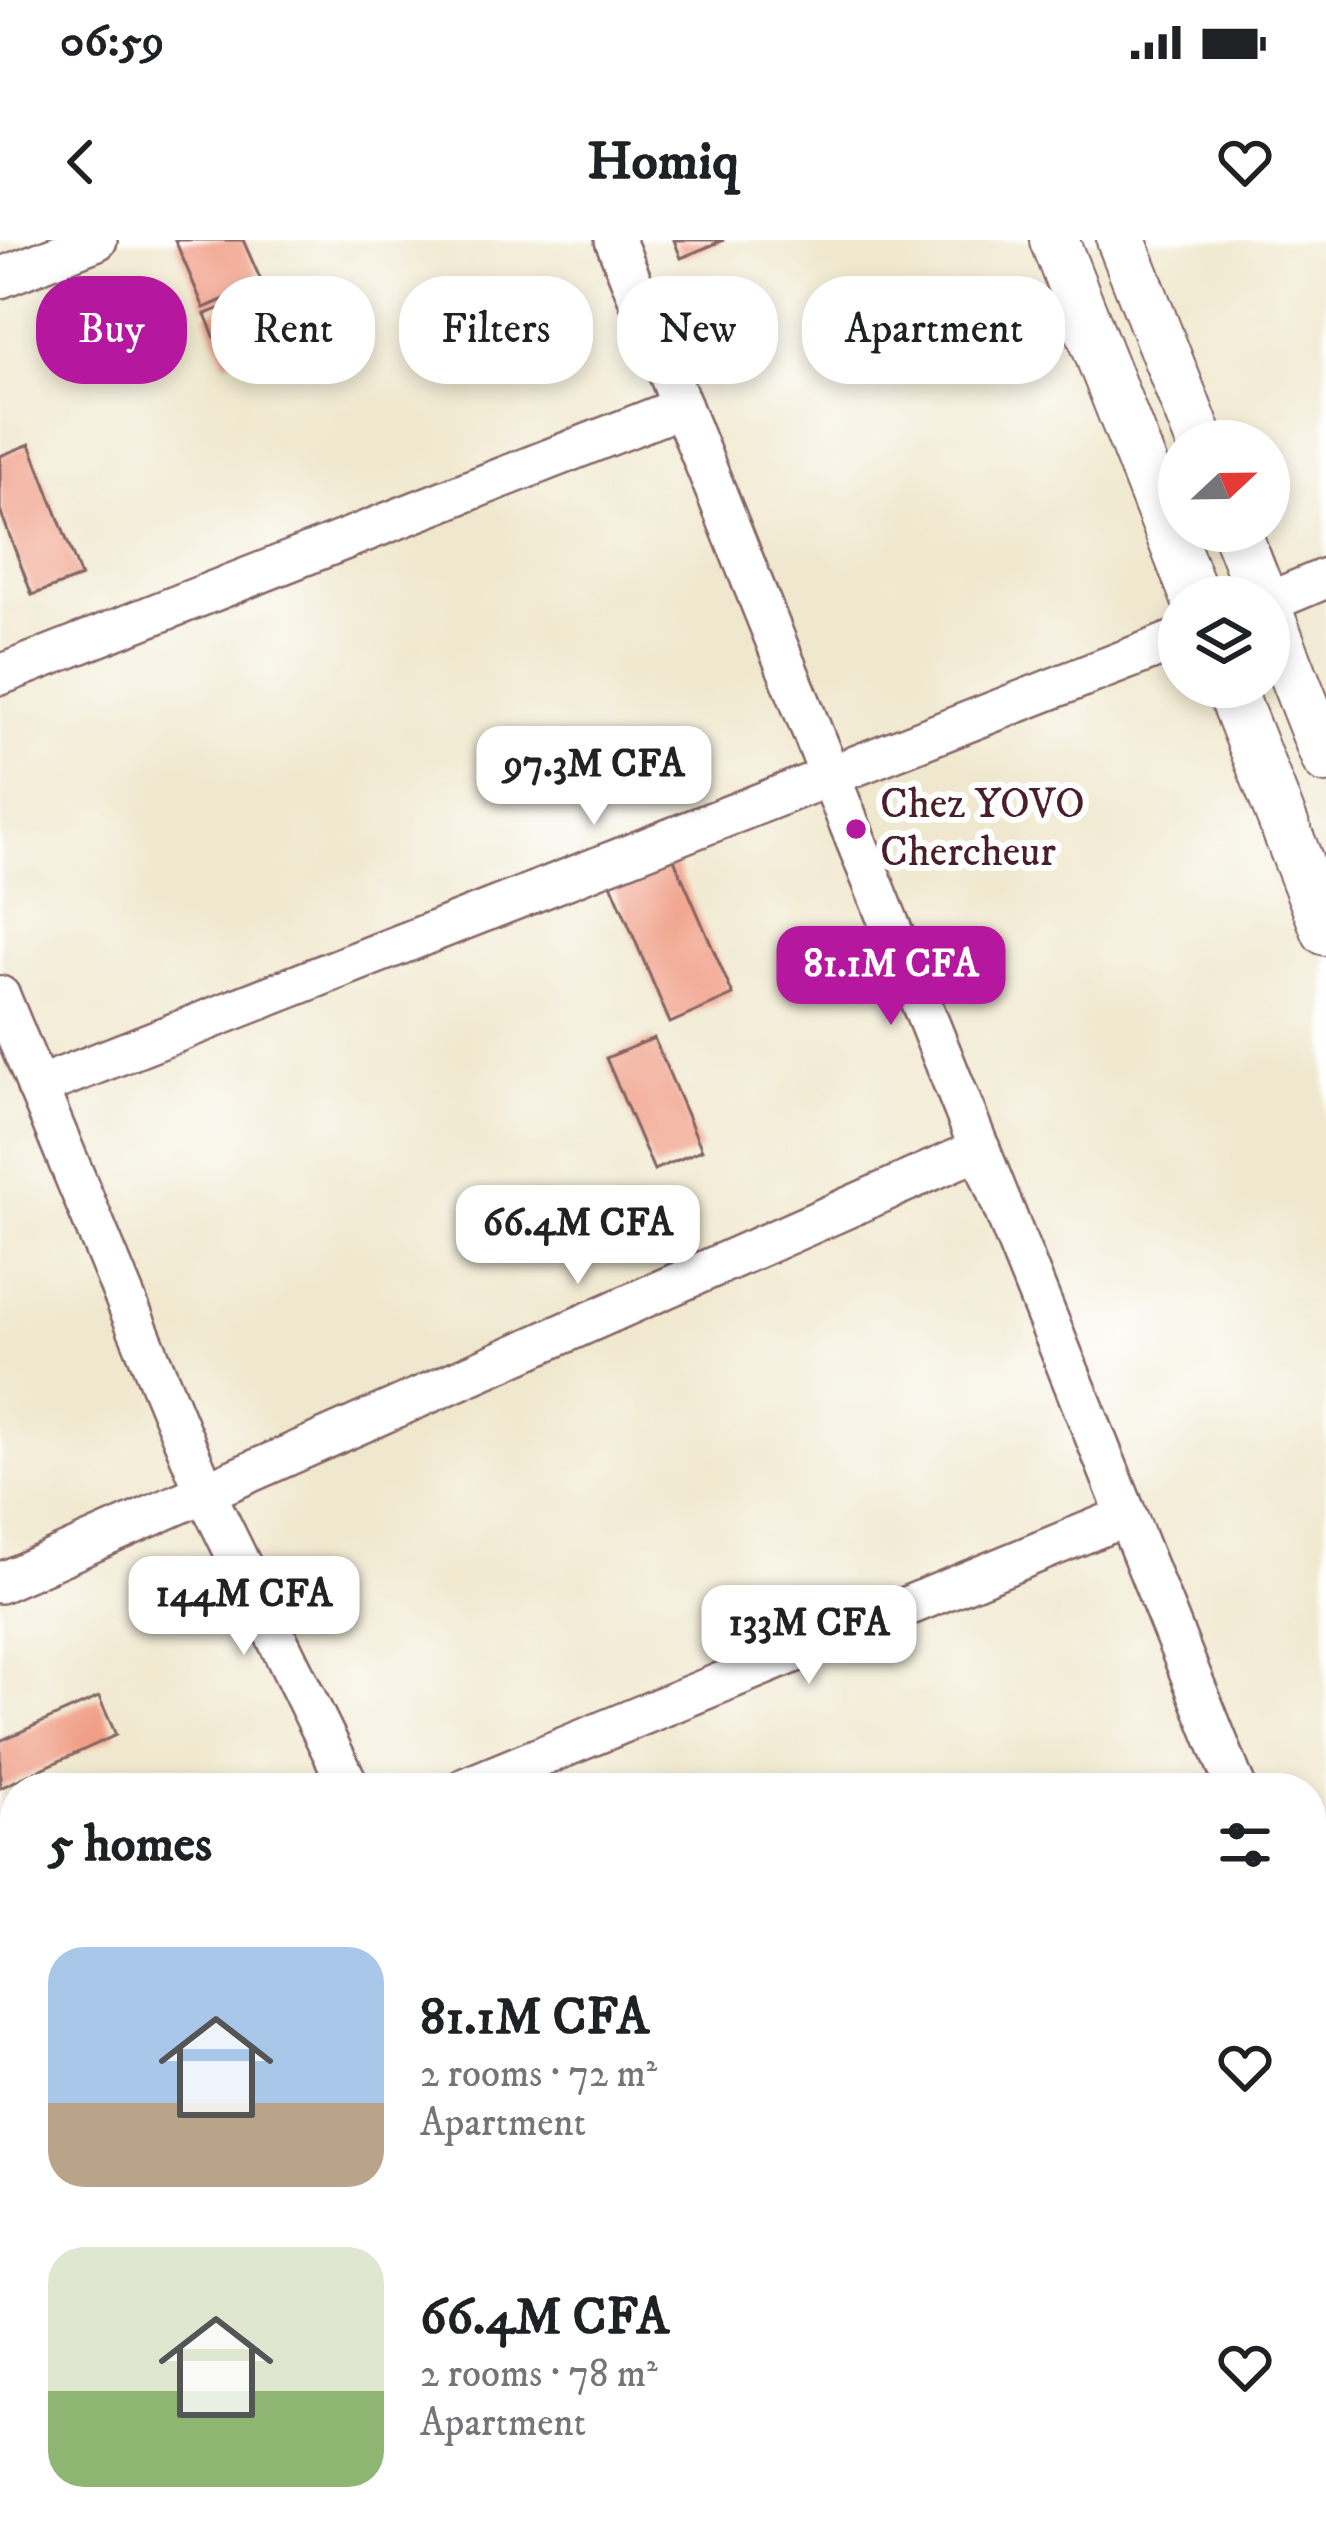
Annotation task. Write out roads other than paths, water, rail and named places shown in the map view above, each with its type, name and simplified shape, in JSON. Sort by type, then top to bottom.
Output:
[{"type":"street","points":[[0,278],[97,240]]},
{"type":"street","points":[[615,240],[1230,1773]]},
{"type":"street","points":[[1054,240],[1187,576]]},
{"type":"street","points":[[1121,240],[1192,420]]},
{"type":"street","points":[[0,675],[682,407]]},
{"type":"street","points":[[1290,591],[1326,578]]},
{"type":"street","points":[[38,1087],[1158,647]]},
{"type":"street","points":[[1290,667],[1326,759]]},
{"type":"street","points":[[1238,708],[1326,931]]},
{"type":"street","points":[[0,997],[206,1494],[343,1773]]},
{"type":"street","points":[[0,1583],[980,1149]]},
{"type":"street","points":[[501,1773],[1124,1517]]},
{"type":"place","name":"Chez YOVO Chercheur","points":[[856,829]]}]
